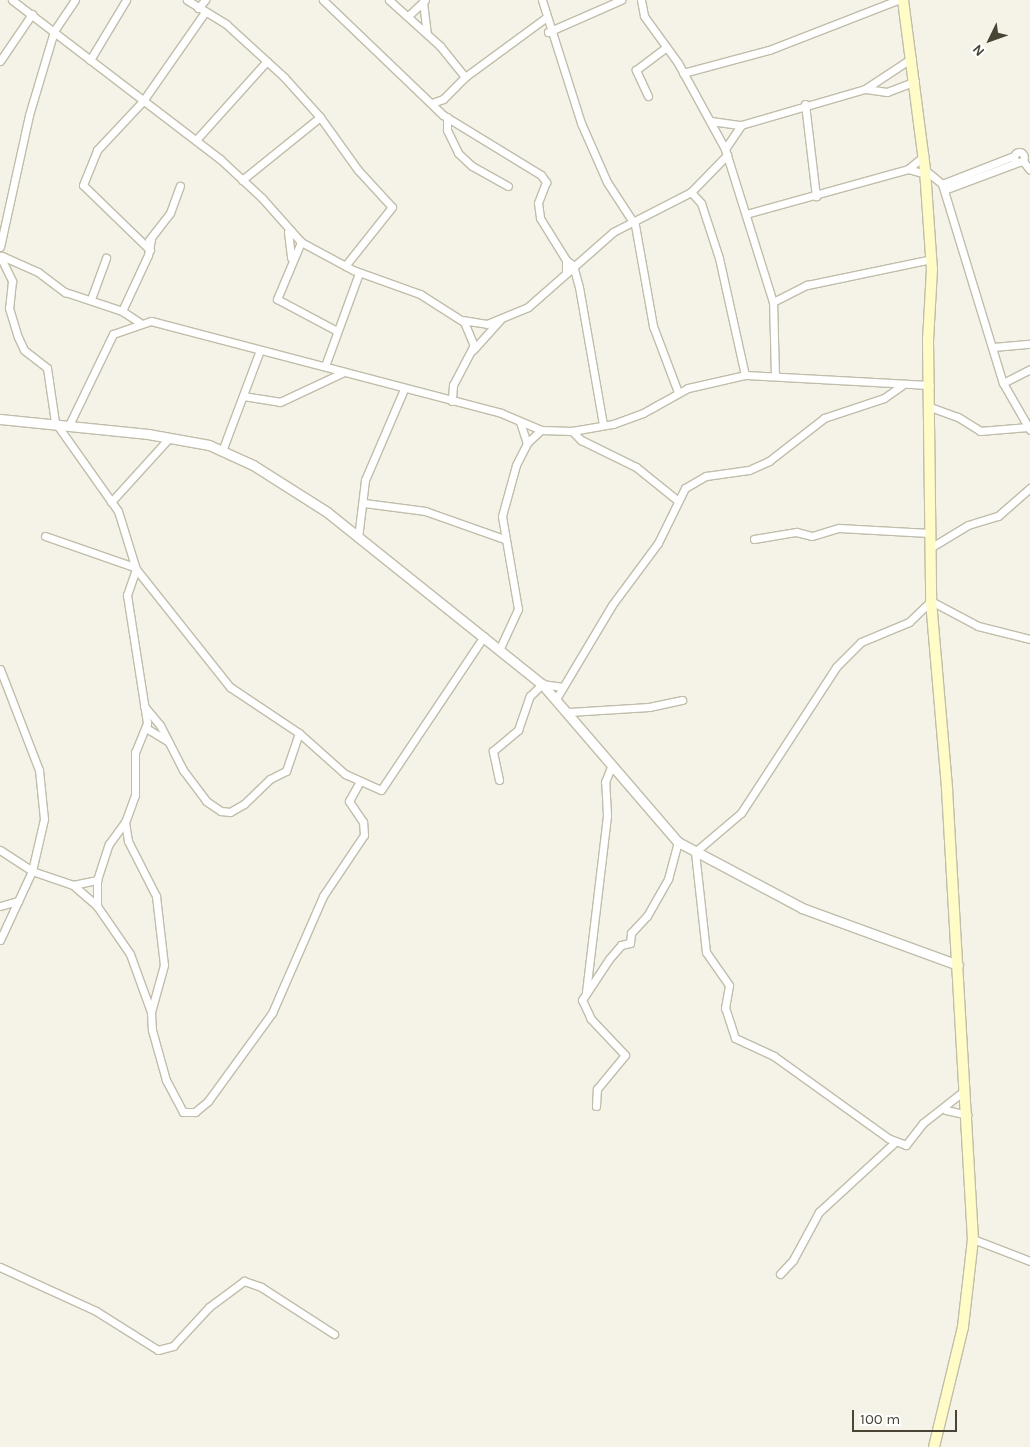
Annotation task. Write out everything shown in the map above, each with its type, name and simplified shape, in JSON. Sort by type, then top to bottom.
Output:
[{"type":"main road","points":[[903,0],[924,156],[931,258],[929,533],[932,601],[958,966],[973,1239],[963,1326],[934,1447]]},
{"type":"street","points":[[12,0],[196,140],[242,180],[288,232],[301,242],[359,273],[420,294],[462,320],[482,325],[544,296],[573,265],[633,218],[691,192],[726,152],[741,125]]},
{"type":"street","points":[[0,247],[29,115],[54,32],[75,0]]},
{"type":"street","points":[[90,60],[126,0]]},
{"type":"street","points":[[187,0],[226,24],[267,61],[320,117],[358,170],[392,207],[345,266]]},
{"type":"street","points":[[198,8],[205,0]]},
{"type":"street","points":[[324,0],[445,116],[520,158],[544,178],[538,204],[540,218],[566,260],[573,265],[603,425]]},
{"type":"street","points":[[389,0],[427,33],[466,77]]},
{"type":"street","points":[[542,0],[548,32],[604,176],[633,218],[653,326],[678,392]]},
{"type":"street","points":[[548,32],[622,0]]},
{"type":"street","points":[[641,0],[644,16],[683,73],[726,152],[773,302],[775,376]]},
{"type":"street","points":[[683,73],[769,50],[898,0]]},
{"type":"street","points":[[408,16],[424,1]]},
{"type":"street","points":[[424,1],[427,33]]},
{"type":"street","points":[[122,311],[150,250],[148,240],[83,186],[97,150],[143,101],[205,12]]},
{"type":"street","points":[[0,61],[32,14]]},
{"type":"street","points":[[432,103],[443,99],[466,77],[544,18]]},
{"type":"street","points":[[648,96],[636,70],[666,47]]},
{"type":"street","points":[[710,121],[741,125],[805,104],[865,89],[912,58]]},
{"type":"street","points":[[196,140],[267,61]]},
{"type":"street","points":[[865,89],[887,92],[915,81]]},
{"type":"street","points":[[443,99],[447,130],[458,153],[472,166],[508,186]]},
{"type":"street","points":[[805,104],[816,196]]},
{"type":"street","points":[[242,180],[320,117]]},
{"type":"street","points":[[746,214],[908,169],[924,156]]},
{"type":"street","points":[[943,187],[1019,160],[1030,170]]},
{"type":"street","points":[[908,169],[925,172],[943,187],[1003,383],[1029,429],[980,431],[930,407]]},
{"type":"street","points":[[148,240],[173,208],[180,186]]},
{"type":"street","points":[[691,192],[702,203],[719,258],[745,375]]},
{"type":"street","points":[[288,232],[291,258]]},
{"type":"street","points":[[301,242],[291,258],[277,299],[337,332]]},
{"type":"street","points":[[0,255],[38,272],[65,292],[122,311],[139,322]]},
{"type":"street","points":[[0,255],[12,280],[8,308],[18,338],[24,350],[47,368],[55,422],[111,502],[128,533],[135,568],[222,680],[299,733],[302,740],[359,783],[384,789],[484,636]]},
{"type":"street","points":[[91,300],[106,258]]},
{"type":"street","points":[[773,302],[807,285],[931,258]]},
{"type":"street","points":[[566,260],[566,273]]},
{"type":"street","points":[[325,366],[359,273]]},
{"type":"street","points":[[452,402],[452,386],[473,350],[506,315]]},
{"type":"street","points":[[462,320],[472,334],[473,350]]},
{"type":"street","points":[[70,423],[108,342],[118,330],[139,322],[159,321],[452,402],[541,430],[572,431],[603,425],[643,413],[678,392],[745,375],[901,386],[930,385]]},
{"type":"street","points":[[993,347],[1030,344]]},
{"type":"street","points":[[222,451],[260,350]]},
{"type":"street","points":[[1003,383],[1030,369]]},
{"type":"street","points":[[243,396],[280,402],[344,372]]},
{"type":"street","points":[[556,699],[612,605],[658,544],[677,500],[699,479],[769,461],[824,418],[884,398],[901,386]]},
{"type":"street","points":[[358,538],[364,503],[365,480],[404,389]]},
{"type":"street","points":[[0,419],[70,423],[170,438],[222,451],[291,487],[500,648],[542,684],[568,712],[611,767],[678,842],[802,908],[958,966]]},
{"type":"street","points":[[520,422],[527,443]]},
{"type":"street","points":[[500,648],[518,609],[504,539],[502,516],[512,476],[527,443],[541,430]]},
{"type":"street","points":[[572,431],[581,440],[636,466],[677,500]]},
{"type":"street","points":[[111,502],[170,438]]},
{"type":"street","points":[[930,548],[968,525],[998,516],[1030,488]]},
{"type":"street","points":[[364,503],[425,511],[504,539]]},
{"type":"street","points":[[754,539],[796,532],[812,536],[839,528],[929,533]]},
{"type":"street","points":[[45,536],[135,568]]},
{"type":"street","points":[[98,906],[96,880],[109,844],[125,822],[135,795],[135,752],[146,728],[142,704],[138,647],[127,595],[135,568]]},
{"type":"street","points":[[695,852],[742,813],[843,658],[876,634],[909,622],[932,601],[978,626],[1030,639]]},
{"type":"street","points":[[0,669],[39,770],[44,820],[32,871],[0,940]]},
{"type":"street","points":[[542,684],[563,687]]},
{"type":"street","points":[[498,780],[493,752],[518,730],[530,696],[542,684]]},
{"type":"street","points":[[568,712],[649,707],[682,700]]},
{"type":"street","points":[[142,704],[170,743],[179,766],[206,801],[230,812],[251,800],[270,778],[286,772],[302,740]]},
{"type":"street","points":[[146,728],[170,743]]},
{"type":"street","points":[[596,1106],[597,1089],[625,1055],[584,1010],[607,815],[605,782],[611,767]]},
{"type":"street","points":[[0,850],[32,871],[73,885],[98,906],[130,954],[151,1012],[154,1041],[166,1080],[183,1112],[195,1112],[236,1068],[272,1013],[323,896],[364,835],[363,822],[349,801],[359,783]]},
{"type":"street","points":[[125,822],[128,841],[157,902],[164,965],[151,1012]]},
{"type":"street","points":[[586,993],[647,916],[668,879],[678,842]]},
{"type":"street","points":[[695,852],[706,952],[729,985],[725,1008],[733,1035],[774,1056],[895,1142],[910,1144],[923,1123],[946,1110],[965,1090]]},
{"type":"street","points":[[73,885],[96,880]]},
{"type":"street","points":[[0,906],[18,901]]},
{"type":"street","points":[[946,1110],[967,1115]]},
{"type":"street","points":[[780,1274],[793,1260],[819,1212],[895,1142]]},
{"type":"street","points":[[973,1239],[1030,1261]]},
{"type":"street","points":[[0,1267],[96,1311],[158,1350],[173,1346],[209,1307],[244,1282],[261,1287],[334,1334]]}]
